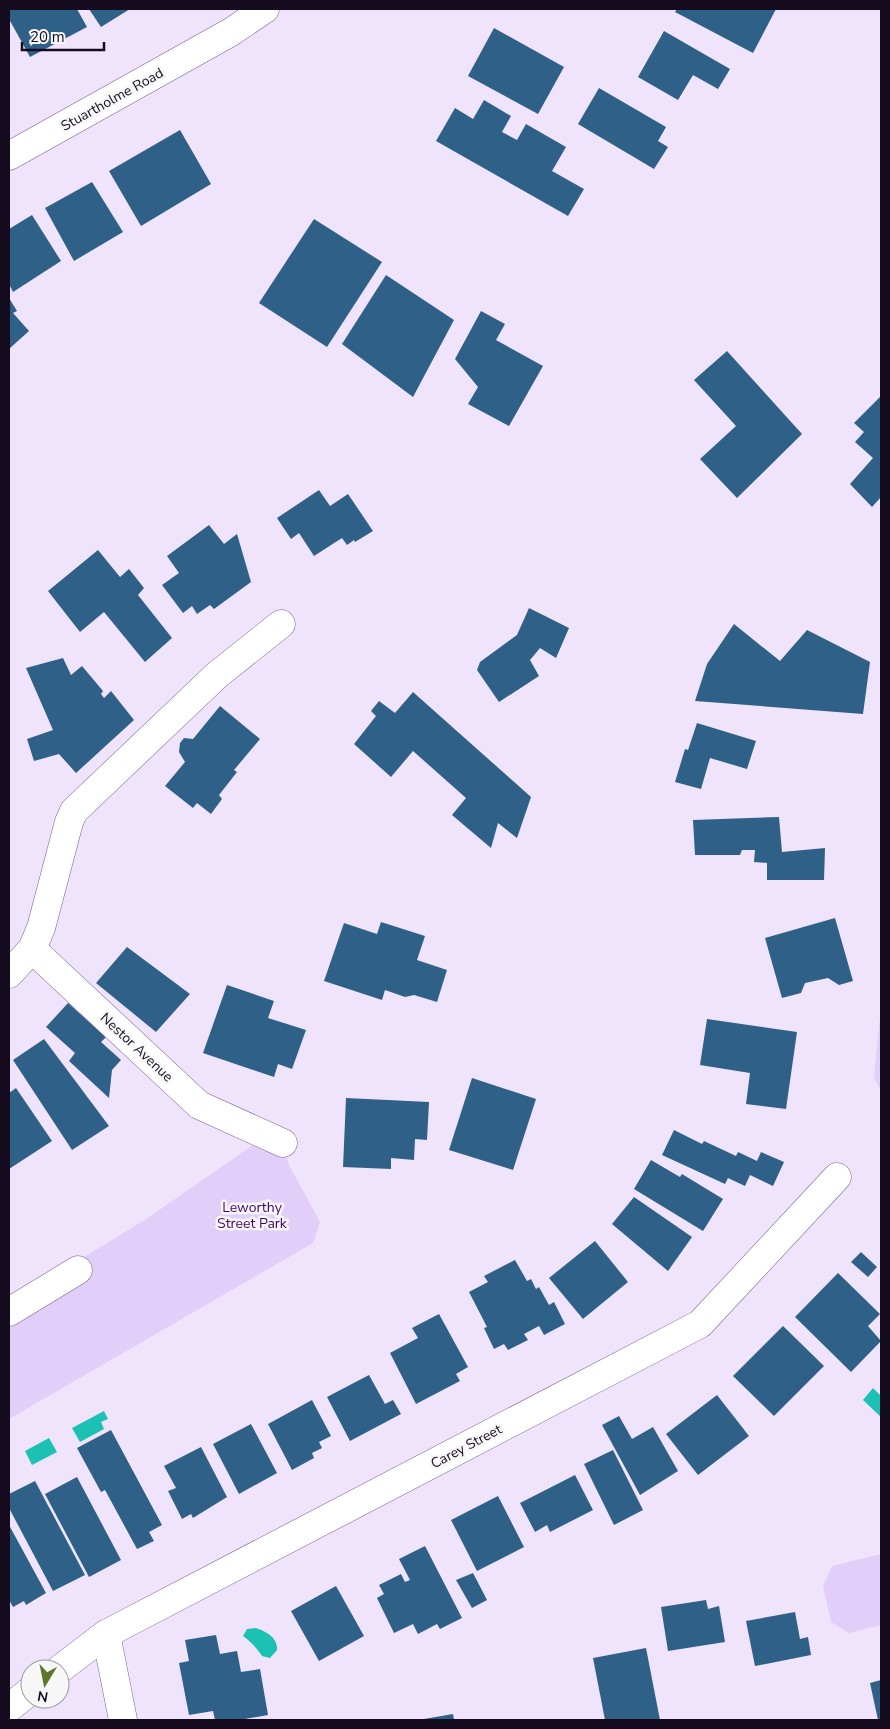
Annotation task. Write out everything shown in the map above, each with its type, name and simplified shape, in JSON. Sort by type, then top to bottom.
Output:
[{"type":"street","name":"Stuartholme Road","points":[[9,156],[231,32],[265,9]]},
{"type":"street","points":[[9,974],[32,949],[41,928],[69,822],[74,811],[217,675],[281,624]]},
{"type":"street","name":"Nestor Avenue","points":[[32,949],[199,1105],[283,1143]]},
{"type":"street","name":"Carey Street","points":[[70,1661],[106,1634],[700,1324],[837,1178]]},
{"type":"street","points":[[9,1312],[78,1270]]},
{"type":"street","points":[[106,1634],[123,1720]]},
{"type":"street","points":[[9,1708],[20,1700]]},
{"type":"green space","points":[[881,1006],[881,1091],[874,1078]]},
{"type":"green space","name":"Leworthy Street Park","points":[[266,1136],[283,1143],[289,1165],[320,1222],[313,1243],[9,1419],[9,1303],[146,1219]]},
{"type":"green space","points":[[881,1554],[881,1625],[849,1633],[831,1622],[823,1586],[832,1566]]},
{"type":"shaded area","points":[[873,1388],[881,1396],[881,1417],[863,1400]]},
{"type":"shaded area","points":[[104,1411],[108,1419],[101,1422],[104,1429],[80,1442],[72,1428]]},
{"type":"shaded area","points":[[49,1438],[57,1452],[32,1465],[25,1451]]},
{"type":"shaded area","points":[[256,1628],[268,1634],[276,1642],[277,1650],[270,1658],[262,1656],[243,1636],[247,1629]]},
{"type":"building","points":[[9,9],[77,9],[87,27],[30,57],[9,19]]},
{"type":"building","points":[[89,9],[130,9],[101,27]]},
{"type":"building","points":[[677,9],[776,9],[753,53],[675,12]]},
{"type":"building","points":[[494,28],[564,67],[538,114],[468,76]]},
{"type":"building","points":[[664,31],[730,69],[718,89],[693,75],[678,100],[638,77]]},
{"type":"building","points":[[599,88],[666,127],[658,141],[668,147],[654,169],[578,124]]},
{"type":"building","points":[[484,100],[511,116],[502,132],[517,140],[526,124],[566,147],[552,171],[584,189],[568,216],[436,141],[455,108],[473,119]]},
{"type":"building","points":[[180,130],[211,184],[141,226],[109,171]]},
{"type":"building","points":[[92,182],[123,232],[74,261],[45,208]]},
{"type":"building","points":[[32,215],[61,261],[13,292],[9,284],[9,229]]},
{"type":"building","points":[[314,219],[382,262],[327,347],[259,303]]},
{"type":"building","points":[[386,275],[454,320],[413,397],[342,344]]},
{"type":"building","points":[[9,298],[17,311],[13,313],[29,331],[9,349]]},
{"type":"building","points":[[481,311],[505,324],[496,340],[543,366],[509,426],[468,404],[478,387],[455,359]]},
{"type":"building","points":[[727,351],[802,434],[737,498],[700,459],[736,426],[694,380]]},
{"type":"building","points":[[881,396],[881,497],[872,507],[850,484],[873,458],[855,442],[864,432],[854,423]]},
{"type":"building","points":[[319,490],[330,506],[348,494],[373,531],[347,545],[342,538],[314,556],[299,533],[291,539],[277,518]]},
{"type":"building","points":[[209,525],[224,544],[237,534],[251,582],[214,609],[210,605],[197,614],[192,606],[183,613],[162,585],[179,573],[167,556]]},
{"type":"building","points":[[98,550],[120,577],[129,569],[144,588],[138,595],[172,638],[145,662],[104,612],[80,632],[48,591]]},
{"type":"building","points":[[529,608],[569,628],[556,658],[540,648],[530,660],[539,676],[499,702],[477,670],[480,662],[517,635]]},
{"type":"building","points":[[734,624],[780,661],[807,630],[870,662],[863,714],[695,701],[707,664]]},
{"type":"building","points":[[63,658],[71,675],[82,666],[103,691],[101,694],[104,698],[111,691],[134,720],[76,773],[59,754],[34,761],[27,739],[53,730],[26,668]]},
{"type":"building","points":[[413,692],[531,797],[517,838],[498,823],[491,848],[452,815],[466,798],[413,751],[391,777],[354,744],[376,716],[371,711],[379,701],[395,713]]},
{"type":"building","points":[[220,706],[260,739],[234,770],[237,772],[219,795],[222,799],[211,814],[197,803],[193,808],[165,786],[185,762],[179,752],[180,743],[184,738],[193,739]]},
{"type":"building","points":[[697,723],[756,741],[747,769],[710,758],[701,789],[675,782],[685,749],[688,750]]},
{"type":"building","points":[[779,817],[782,852],[825,848],[824,880],[767,880],[767,863],[754,862],[755,850],[742,850],[740,855],[695,855],[693,820]]},
{"type":"building","points":[[835,918],[853,981],[839,985],[828,978],[805,983],[801,993],[782,998],[765,938]]},
{"type":"building","points":[[381,922],[425,936],[417,960],[447,970],[437,1002],[414,995],[405,997],[385,990],[382,1000],[324,981],[344,923],[377,934]]},
{"type":"building","points":[[127,947],[190,994],[156,1032],[96,983]]},
{"type":"building","points":[[227,985],[274,1001],[268,1018],[306,1030],[292,1069],[278,1064],[274,1077],[203,1053]]},
{"type":"building","points":[[68,1003],[106,1037],[101,1042],[121,1060],[112,1070],[109,1098],[69,1061],[75,1053],[46,1027]]},
{"type":"building","points":[[707,1019],[797,1032],[786,1109],[746,1104],[750,1073],[700,1065]]},
{"type":"building","points":[[44,1039],[109,1126],[72,1150],[13,1060]]},
{"type":"building","points":[[472,1078],[536,1099],[513,1170],[449,1150]]},
{"type":"building","points":[[16,1088],[52,1141],[9,1169],[9,1093]]},
{"type":"building","points":[[346,1098],[429,1102],[427,1140],[415,1139],[414,1160],[391,1158],[391,1169],[343,1167]]},
{"type":"building","points":[[674,1130],[702,1144],[704,1141],[736,1156],[738,1152],[757,1161],[761,1152],[784,1162],[773,1186],[750,1175],[745,1186],[728,1178],[725,1184],[662,1155]]},
{"type":"building","points":[[651,1160],[680,1177],[682,1174],[723,1199],[703,1231],[634,1189]]},
{"type":"building","points":[[634,1197],[692,1237],[668,1271],[612,1224]]},
{"type":"building","points":[[595,1241],[628,1282],[583,1319],[549,1278]]},
{"type":"building","points":[[861,1252],[877,1267],[868,1277],[851,1262]]},
{"type":"building","points":[[515,1260],[527,1281],[531,1279],[536,1289],[539,1287],[549,1305],[554,1302],[565,1324],[544,1335],[539,1326],[524,1334],[528,1340],[508,1350],[504,1344],[494,1349],[484,1328],[487,1327],[469,1292],[488,1282],[484,1276]]},
{"type":"building","points":[[838,1273],[880,1314],[868,1326],[881,1341],[851,1372],[795,1317]]},
{"type":"building","points":[[439,1314],[468,1367],[456,1374],[460,1381],[416,1404],[390,1353],[418,1338],[412,1328]]},
{"type":"building","points":[[783,1326],[824,1366],[774,1416],[733,1376]]},
{"type":"building","points":[[369,1375],[385,1404],[393,1400],[401,1414],[350,1441],[327,1397]]},
{"type":"building","points":[[717,1395],[749,1436],[698,1475],[666,1434]]},
{"type":"building","points":[[312,1400],[331,1436],[319,1442],[322,1448],[312,1453],[314,1458],[292,1470],[268,1424]]},
{"type":"building","points":[[619,1416],[632,1439],[653,1427],[678,1471],[640,1495],[602,1425]]},
{"type":"building","points":[[251,1424],[277,1473],[239,1494],[213,1444]]},
{"type":"building","points":[[111,1430],[162,1525],[149,1532],[154,1541],[137,1549],[105,1490],[101,1492],[77,1448]]},
{"type":"building","points":[[201,1447],[227,1497],[193,1518],[191,1514],[182,1519],[168,1491],[176,1488],[164,1466]]},
{"type":"building","points":[[613,1450],[643,1510],[614,1525],[584,1464]]},
{"type":"building","points":[[575,1475],[593,1510],[550,1532],[547,1525],[535,1532],[520,1503]]},
{"type":"building","points":[[77,1477],[121,1560],[89,1577],[45,1494]]},
{"type":"building","points":[[35,1481],[85,1575],[53,1591],[9,1508],[9,1494]]},
{"type":"building","points":[[498,1496],[524,1547],[477,1571],[451,1520]]},
{"type":"building","points":[[9,1525],[46,1593],[26,1605],[24,1601],[13,1607],[9,1600]]},
{"type":"building","points":[[425,1546],[462,1618],[440,1629],[437,1624],[418,1634],[413,1624],[394,1633],[377,1598],[384,1594],[379,1585],[401,1574],[405,1582],[410,1580],[399,1559]]},
{"type":"building","points":[[473,1573],[487,1600],[472,1608],[456,1580]]},
{"type":"building","points":[[336,1586],[364,1636],[319,1661],[291,1611]]},
{"type":"building","points":[[706,1600],[708,1609],[719,1606],[725,1642],[668,1651],[661,1607]]},
{"type":"building","points":[[795,1612],[800,1639],[808,1637],[811,1655],[755,1666],[746,1621]]},
{"type":"building","points":[[216,1635],[220,1654],[237,1651],[241,1672],[260,1669],[268,1715],[239,1720],[215,1720],[213,1711],[189,1715],[179,1663],[189,1661],[185,1640]]},
{"type":"building","points":[[646,1648],[660,1720],[605,1720],[593,1658]]},
{"type":"building","points":[[881,1680],[881,1720],[878,1720],[870,1683]]},
{"type":"building","points":[[453,1714],[454,1720],[424,1720],[424,1719]]}]
